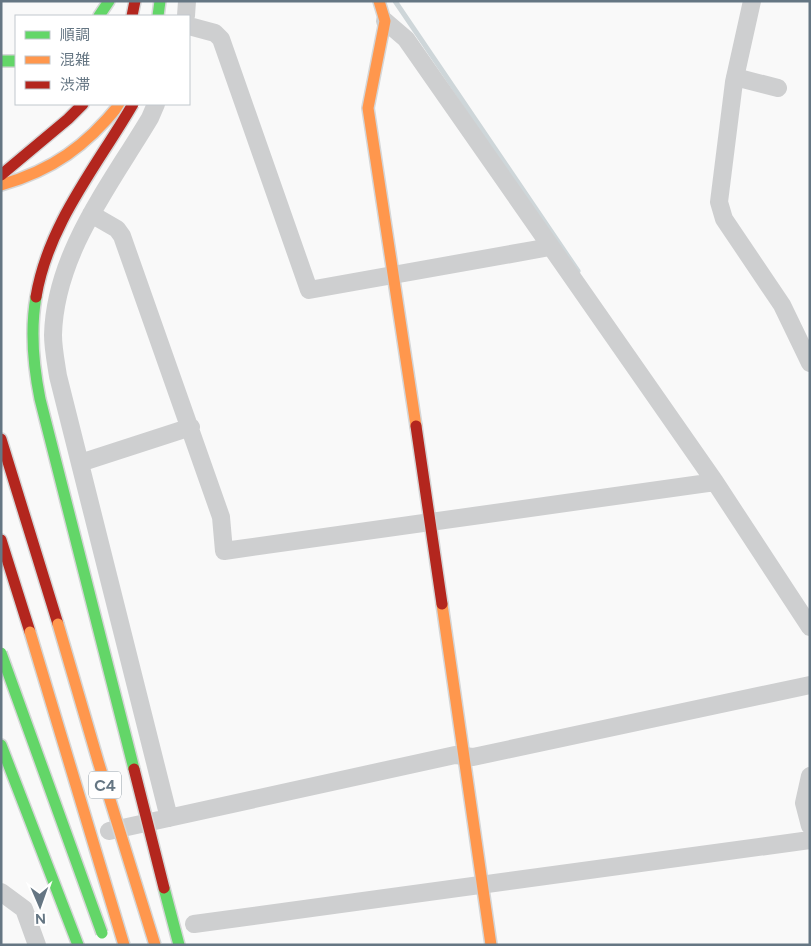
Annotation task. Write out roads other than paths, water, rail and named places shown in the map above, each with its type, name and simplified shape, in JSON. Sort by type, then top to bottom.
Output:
[{"type":"main road","points":[[100,15],[109,1]]},
{"type":"main road","points":[[132,15],[135,1]]},
{"type":"main road","points":[[379,1],[385,21],[368,108],[491,945]]},
{"type":"main road","points":[[1,61],[15,61]]},
{"type":"main road","points":[[1,175],[82,105]]},
{"type":"main road","points":[[1,186],[39,173],[73,153],[94,134],[119,105]]},
{"type":"main road","points":[[132,105],[72,203],[53,240],[38,283],[34,306],[33,350],[38,392],[45,422],[179,945]]},
{"type":"main road","name":"C4","points":[[1,439],[155,945]]},
{"type":"main road","name":"C4","points":[[1,540],[124,945]]},
{"type":"main road","points":[[1,654],[106,945]]},
{"type":"main road","points":[[1,745],[78,945]]},
{"type":"street","points":[[186,15],[187,1]]},
{"type":"street","points":[[752,1],[735,77],[719,202],[724,219],[782,305],[810,363]]},
{"type":"street","points":[[385,21],[406,39],[715,482],[810,627]]},
{"type":"street","points":[[190,26],[215,33],[221,39],[309,290],[550,247]]},
{"type":"street","points":[[735,77],[778,88]]},
{"type":"street","points":[[155,105],[91,214],[70,257],[55,306],[53,336],[58,376],[169,818]]},
{"type":"street","points":[[91,214],[117,229],[122,236],[222,517],[224,552],[715,482]]},
{"type":"street","points":[[80,463],[191,427]]},
{"type":"street","points":[[41,846],[455,755],[474,756],[810,685]]},
{"type":"street","points":[[810,776],[804,803],[810,826]]},
{"type":"street","points":[[194,924],[810,840]]},
{"type":"street","points":[[1,892],[24,909],[37,945]]},
{"type":"waterway","points":[[395,1],[578,271]]}]
